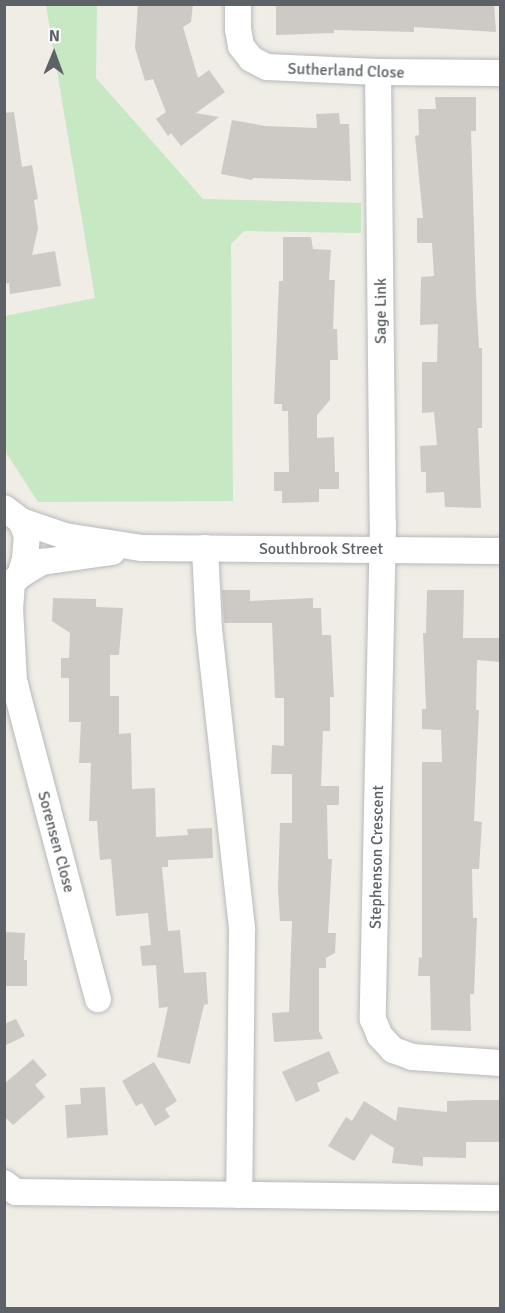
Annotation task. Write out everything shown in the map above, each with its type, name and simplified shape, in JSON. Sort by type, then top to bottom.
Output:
[{"type":"street","name":"Sutherland Close","points":[[238,4],[241,46],[251,59],[267,67],[378,72],[501,73]]},
{"type":"street","name":"Sage Link","points":[[378,72],[383,549]]},
{"type":"street","name":"Southbrook Street","points":[[13,514],[65,536],[141,548]]},
{"type":"street","name":"Sorensen Close","points":[[13,514],[27,535],[28,548],[12,581],[10,675],[98,999]]},
{"type":"street","name":"Southbrook Street","points":[[12,581],[42,562],[141,548],[501,551]]},
{"type":"street","points":[[205,548],[208,629],[242,930],[239,1195]]},
{"type":"street","name":"Stephenson Crescent","points":[[383,549],[374,1019],[380,1036],[393,1050],[412,1057],[501,1063]]},
{"type":"street","points":[[4,1183],[16,1192],[501,1198]]},
{"type":"green space","points":[[46,5],[97,5],[96,78],[203,199],[361,203],[361,233],[244,231],[231,244],[233,501],[38,502],[7,454],[4,440],[5,316],[95,298]]},
{"type":"building","points":[[138,4],[193,4],[191,22],[183,27],[198,78],[209,70],[225,92],[196,113],[219,117],[181,146],[171,133],[168,136],[156,119],[166,112],[153,79],[145,81],[135,48]]},
{"type":"building","points":[[276,4],[494,4],[496,32],[414,27],[414,32],[334,30],[334,33],[276,35]]},
{"type":"building","points":[[435,97],[476,97],[476,131],[471,131],[476,294],[479,348],[482,348],[482,428],[478,428],[481,508],[445,507],[444,492],[426,493],[426,472],[421,472],[420,446],[437,445],[434,412],[422,413],[422,362],[437,362],[438,324],[420,325],[421,277],[434,276],[432,243],[417,243],[417,218],[423,218],[415,136],[419,135],[418,109],[436,109]]},
{"type":"building","points":[[14,112],[22,167],[32,165],[38,199],[34,200],[38,229],[32,255],[55,251],[61,286],[10,294],[9,283],[4,284],[4,113]]},
{"type":"building","points":[[339,113],[340,124],[349,124],[351,181],[253,178],[252,180],[221,174],[232,120],[265,126],[317,128],[316,114]]},
{"type":"building","points":[[283,237],[311,237],[313,249],[331,250],[329,280],[335,280],[333,329],[337,329],[338,360],[330,360],[330,400],[317,415],[317,438],[334,437],[335,472],[339,472],[339,489],[319,489],[319,502],[282,503],[282,491],[274,491],[274,472],[289,472],[288,411],[282,411],[282,404],[274,404],[279,281],[283,281]]},
{"type":"building","points":[[222,590],[250,590],[250,601],[313,598],[313,608],[321,608],[322,635],[331,635],[334,697],[330,697],[330,731],[323,731],[321,786],[339,786],[339,805],[327,805],[328,859],[332,859],[328,933],[336,933],[335,953],[326,958],[326,968],[319,968],[319,1031],[323,1039],[274,1042],[272,1013],[289,1012],[292,921],[280,921],[278,889],[280,823],[292,823],[292,774],[271,774],[272,745],[284,746],[284,698],[275,698],[272,623],[224,623]]},
{"type":"building","points":[[427,590],[464,590],[463,638],[501,638],[501,662],[477,660],[476,710],[479,710],[474,821],[482,822],[479,869],[472,869],[473,918],[477,918],[474,994],[470,994],[471,1031],[431,1030],[430,976],[418,976],[419,957],[422,958],[422,762],[442,762],[441,730],[422,729],[422,709],[426,709],[423,633],[426,633]]},
{"type":"building","points":[[53,598],[96,599],[96,607],[123,608],[119,655],[110,655],[110,696],[119,696],[119,734],[131,733],[132,789],[155,788],[156,837],[188,835],[187,829],[212,828],[213,858],[168,860],[168,867],[162,867],[168,931],[180,930],[184,973],[206,972],[208,1004],[204,1005],[190,1064],[157,1057],[168,1007],[159,1008],[156,965],[142,966],[140,946],[151,945],[148,913],[116,916],[111,859],[100,860],[97,821],[89,821],[91,763],[79,763],[81,722],[69,722],[69,678],[61,678],[61,658],[69,658],[70,633],[52,621]]},
{"type":"building","points":[[4,932],[25,933],[24,960],[27,960],[27,986],[4,986]]},
{"type":"building","points":[[16,1019],[25,1036],[4,1046],[4,1024]]},
{"type":"building","points":[[329,1051],[339,1073],[317,1083],[320,1091],[296,1102],[282,1072]]},
{"type":"building","points":[[33,1059],[47,1075],[35,1085],[45,1097],[13,1125],[4,1116],[4,1084]]},
{"type":"building","points":[[154,1062],[177,1101],[165,1109],[170,1117],[155,1126],[142,1103],[136,1106],[122,1081]]},
{"type":"building","points":[[105,1087],[108,1135],[67,1138],[65,1105],[81,1104],[80,1088]]},
{"type":"building","points":[[501,1100],[501,1142],[466,1142],[466,1158],[423,1157],[423,1166],[392,1163],[394,1148],[371,1134],[354,1161],[328,1146],[346,1117],[352,1121],[364,1101],[396,1121],[398,1107],[447,1112],[447,1101]]}]
